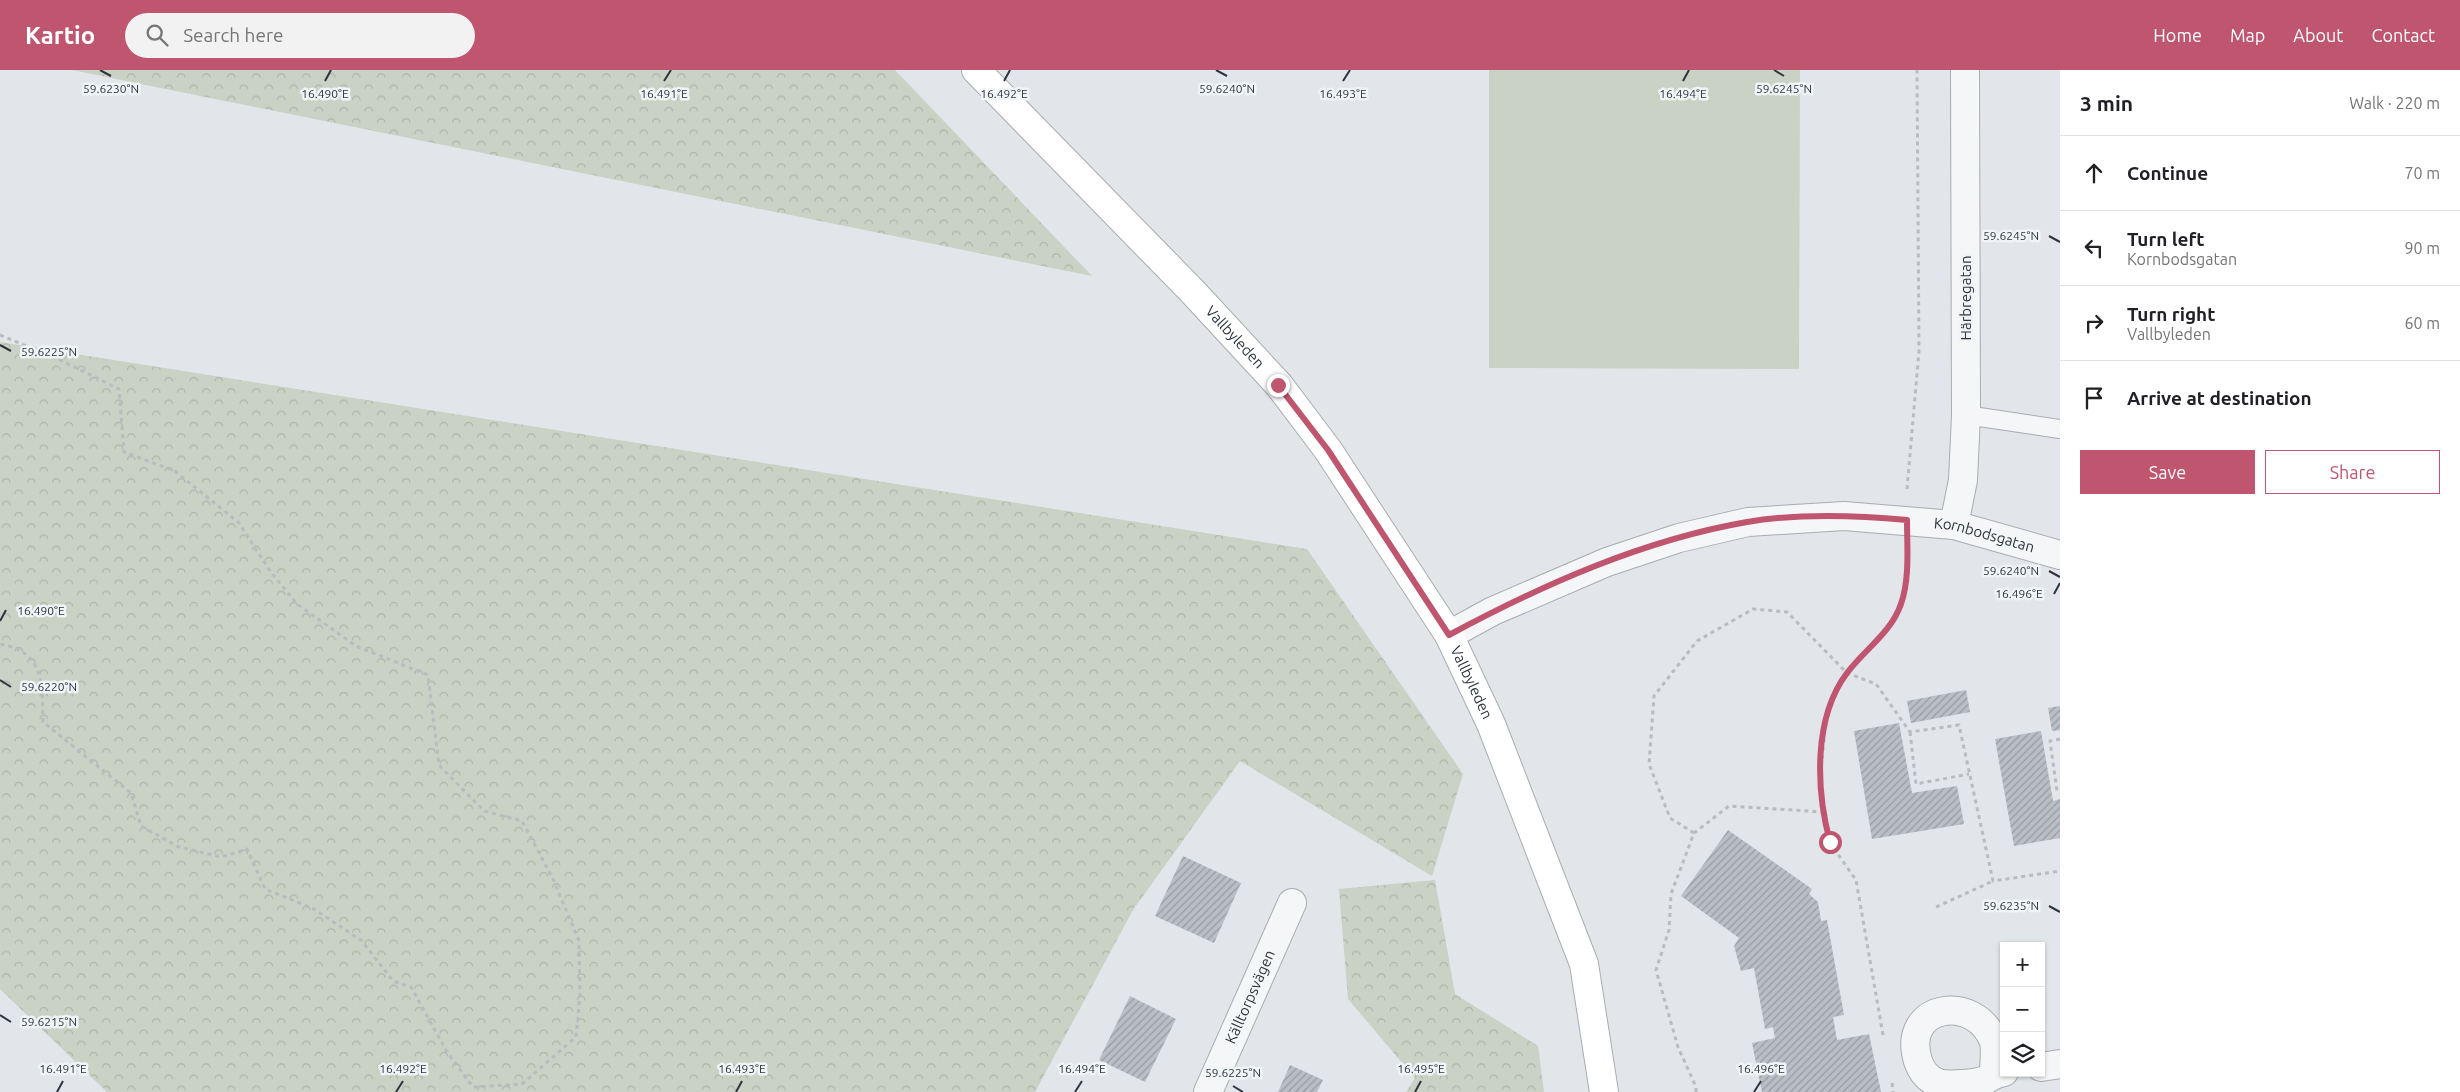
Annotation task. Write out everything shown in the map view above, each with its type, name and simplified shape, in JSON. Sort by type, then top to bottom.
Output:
[{"type":"main road","name":"Vallbyleden","points":[[976,70],[1193,292],[1278,385],[1328,450],[1449,635],[1491,724],[1584,964],[1604,1092]]},
{"type":"street","name":"Härbregatan","points":[[1954,525],[1963,480],[1966,415],[1965,70]]},
{"type":"street","name":"Kornbodsgatan","points":[[1449,635],[1493,611],[1607,562],[1679,538],[1748,522],[1821,516],[1866,516],[1907,520],[1954,525],[2060,555]]},
{"type":"street","name":"Källtorpsvägen","points":[[1208,1092],[1292,903]]},
{"type":"street","points":[[2045,1066],[2060,1064]]},
{"type":"lane","points":[[1966,415],[2060,429]]},
{"type":"path","points":[[1885,1044],[1856,880],[1830,842],[1822,812],[1820,779],[1826,720],[1834,696],[1847,673],[1884,634],[1900,605],[1904,590],[1907,560],[1907,473],[1919,351],[1918,70]]},
{"type":"path","points":[[0,335],[60,360],[119,389],[124,452],[175,471],[238,523],[270,571],[297,604],[356,646],[428,674],[439,765],[484,811],[522,821],[552,879],[579,941],[580,995],[576,1037],[522,1084],[473,1087],[446,1052],[411,987],[393,981],[362,941],[314,909],[265,889],[247,849],[221,857],[179,847],[141,826],[131,793],[43,722],[42,689],[37,665],[16,647],[0,644]]},
{"type":"path","points":[[1694,833],[1670,818],[1649,764],[1654,696],[1697,641],[1753,609],[1787,612],[1847,673],[1876,684],[1910,732],[1916,784],[1970,774]]},
{"type":"path","points":[[1910,732],[1959,725],[1994,881]]},
{"type":"path","points":[[2060,739],[2050,741],[2057,791],[2060,791]]},
{"type":"path","points":[[1696,1092],[1696,1087],[1678,1048],[1656,970],[1669,930],[1671,894],[1694,833],[1730,806],[1822,812]]},
{"type":"path","points":[[1936,907],[1994,881],[2060,871]]},
{"type":"path","points":[[1892,1082],[1893,1092]]},
{"type":"green space","points":[[72,70],[895,70],[1092,276]]},
{"type":"green space","points":[[1489,70],[1800,70],[1799,369],[1489,368]]},
{"type":"green space","points":[[0,342],[1307,549],[1463,774],[1432,876],[1240,761],[1133,910],[1035,1092],[107,1092],[0,989]]},
{"type":"green space","points":[[1435,880],[1455,994],[1538,1046],[1544,1092],[1406,1092],[1415,1078],[1348,999],[1339,889]]},
{"type":"building","points":[[1966,690],[1970,712],[1911,723],[1907,701]]},
{"type":"building","points":[[2060,706],[2060,730],[2052,731],[2048,708]]},
{"type":"building","points":[[1899,723],[1912,793],[1957,786],[1964,824],[1872,839],[1854,731]]},
{"type":"building","points":[[2041,731],[2053,801],[2060,799],[2060,838],[2014,846],[1995,739]]},
{"type":"building","points":[[1728,830],[1812,889],[1809,894],[1818,902],[1821,921],[1827,920],[1844,1015],[1833,1017],[1837,1040],[1869,1034],[1881,1092],[1762,1092],[1752,1043],[1775,1038],[1773,1027],[1765,1029],[1754,968],[1741,971],[1734,946],[1739,938],[1681,896]]},
{"type":"building","points":[[1183,856],[1241,883],[1214,943],[1155,916]]},
{"type":"building","points":[[1130,996],[1176,1019],[1145,1082],[1099,1060]]},
{"type":"building","points":[[1290,1065],[1323,1080],[1317,1092],[1278,1092]]},
{"type":"route","points":[[1278,385],[1328,450],[1378,523],[1449,635],[1493,611],[1607,562],[1679,538],[1748,522],[1821,516],[1866,516],[1907,520],[1907,560],[1904,590],[1894,620],[1884,634],[1847,673],[1834,696],[1826,720],[1820,779],[1822,812],[1830,842]]}]
